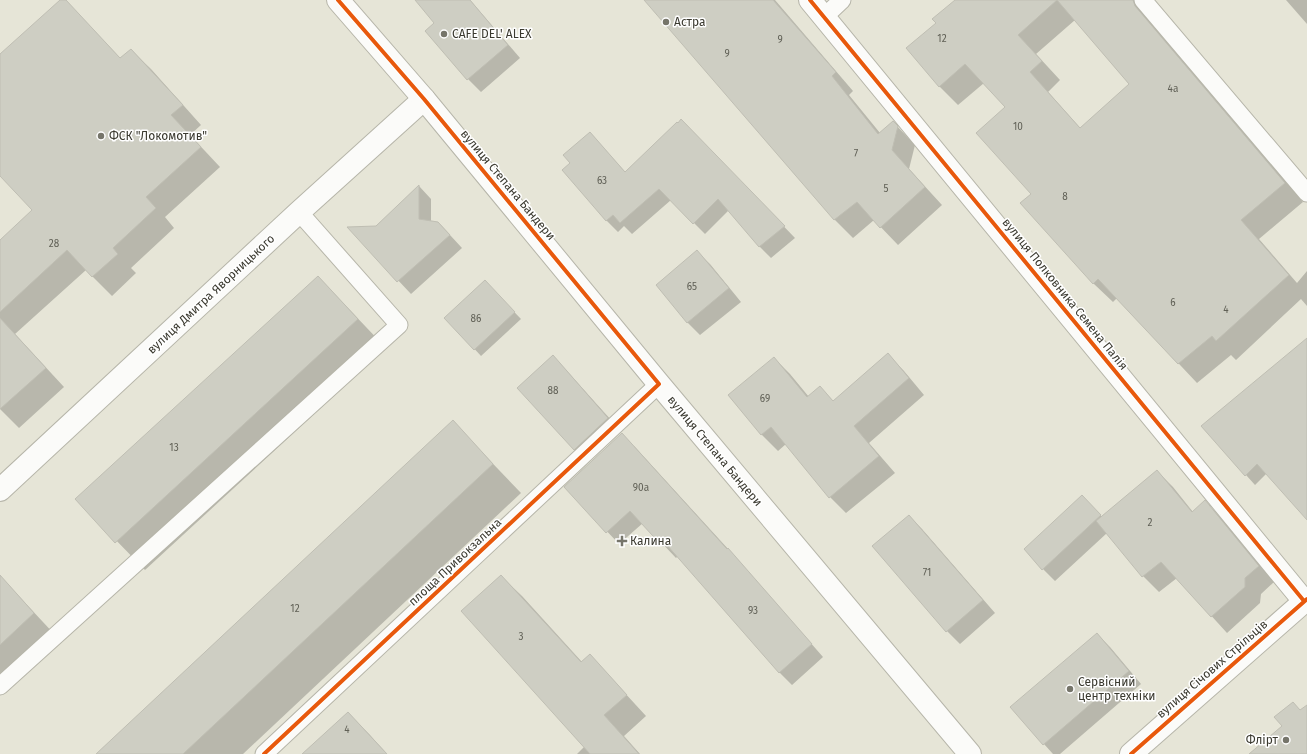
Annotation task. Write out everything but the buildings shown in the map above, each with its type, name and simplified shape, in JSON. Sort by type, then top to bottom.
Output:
[{"type":"street","name":"вулиця Степана Бандери","points":[[338,0],[424,99],[659,384],[970,754]]},
{"type":"street","name":"вулиця Полковника Семена Палія","points":[[810,0],[1306,600]]},
{"type":"street","name":"вулиця Дмитра Яворницького","points":[[0,490],[299,212],[424,99]]},
{"type":"street","name":"вулиця Січових Стрільців","points":[[1131,754],[1306,600]]},
{"type":"lane","points":[[824,16],[842,0]]},
{"type":"lane","points":[[1143,0],[1307,194]]},
{"type":"lane","points":[[0,686],[398,325],[299,212]]},
{"type":"lane","name":"площа Привокзальна","points":[[264,754],[659,384]]},
{"type":"cycle path","points":[[264,754],[659,384],[424,99],[338,0]]},
{"type":"cycle path","points":[[810,0],[1304,601]]},
{"type":"cycle path","points":[[1131,754],[1307,599]]},
{"type":"place","name":"Астра","points":[[666,22]]},
{"type":"place","name":"CAFE DEL' ALEX","points":[[444,34]]},
{"type":"place","name":"ФСК \"Локомотив\"","points":[[101,136]]},
{"type":"place","name":"Калина","points":[[622,541]]},
{"type":"place","name":"Сервісний центр техніки","points":[[1070,689]]},
{"type":"place","name":"Флірт","points":[[1286,740]]}]
